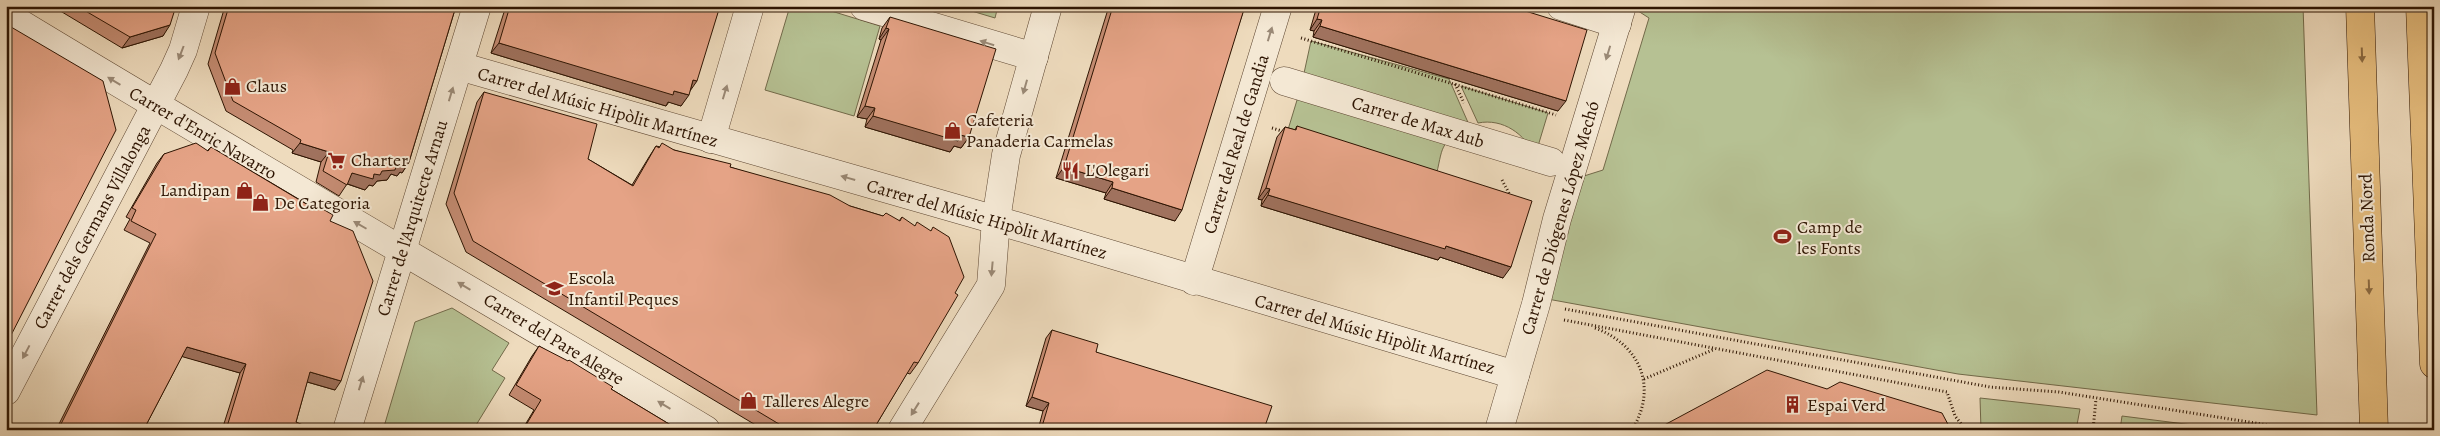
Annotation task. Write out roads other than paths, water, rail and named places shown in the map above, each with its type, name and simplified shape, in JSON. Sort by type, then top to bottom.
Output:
[{"type":"main road","name":"Ronda Nord","points":[[2360,6],[2374,430]]},
{"type":"main road","points":[[2420,6],[2434,364]]},
{"type":"street","name":"Carrer dels Germans Villalonga","points":[[6,391],[156,106],[183,50],[196,6]]},
{"type":"street","name":"Carrer de l'Arquitecte Arnau","points":[[347,430],[477,6]]},
{"type":"street","points":[[711,139],[750,6]]},
{"type":"street","points":[[864,6],[1034,57]]},
{"type":"street","points":[[902,430],[991,285],[996,220],[1006,155],[1048,6]]},
{"type":"street","name":"Carrer del Real de Gandia","points":[[1194,281],[1278,6]]},
{"type":"street","points":[[1561,6],[1619,15]]},
{"type":"street","name":"Carrer de Diógenes López Mechó","points":[[1500,430],[1535,309],[1557,219],[1619,15]]},
{"type":"street","name":"Carrer d'Enric Navarro","points":[[6,16],[156,106],[402,249]]},
{"type":"street","name":"Carrer del Músic Hipòlit Martínez","points":[[459,66],[996,220],[1515,376]]},
{"type":"street","name":"Carrer de Max Aub","points":[[1284,81],[1551,162]]},
{"type":"street","name":"Carrer del Pare Alegre","points":[[402,249],[706,430]]},
{"type":"place","name":"Claus","points":[[232,86]]},
{"type":"place","name":"Cafeteria Panaderia Carmelas","points":[[952,130]]},
{"type":"place","name":"Charter","points":[[337,160]]},
{"type":"place","name":"L'Olegari","points":[[1071,170]]},
{"type":"place","name":"Landipan","points":[[244,190]]},
{"type":"place","name":"De Categoria","points":[[260,203]]},
{"type":"place","name":"Camp de les Fonts","points":[[1783,237]]},
{"type":"place","name":"Escola Infantil Peques","points":[[554,288]]},
{"type":"place","name":"Talleres Alegre","points":[[749,401]]},
{"type":"place","name":"Espai Verd","points":[[1793,405]]}]
